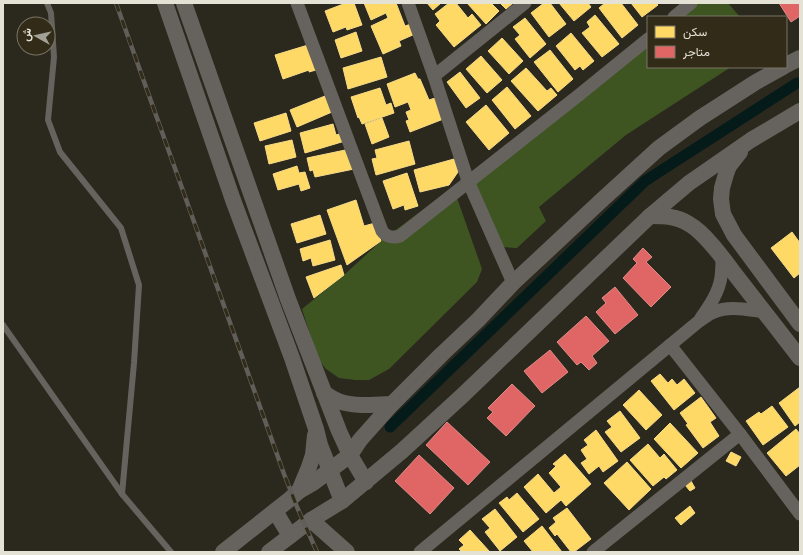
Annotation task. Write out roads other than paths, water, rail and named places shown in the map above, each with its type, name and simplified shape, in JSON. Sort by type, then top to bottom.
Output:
[{"type":"street","points":[[165,3],[233,200],[292,358],[320,445],[342,501]]},
{"type":"street","points":[[184,3],[288,299],[339,431],[350,455],[366,482]]},
{"type":"street","points":[[297,3],[376,217],[384,234],[394,237],[400,236],[647,40]]},
{"type":"street","points":[[408,3],[434,76],[468,181],[513,283]]},
{"type":"street","points":[[434,76],[525,3]]},
{"type":"street","points":[[675,16],[691,3]]},
{"type":"street","points":[[787,64],[800,58]]},
{"type":"street","points":[[223,552],[299,491],[313,483],[350,455],[360,440],[392,404],[478,320],[513,283],[659,148],[700,118],[756,82],[781,68]]},
{"type":"street","points":[[269,552],[312,520],[342,501],[402,451],[650,216],[689,183],[751,140],[800,111]]},
{"type":"street","points":[[751,140],[729,166],[722,188],[721,199],[723,214],[734,235],[800,324]]},
{"type":"street","points":[[650,216],[671,217],[682,220],[690,224],[698,231],[722,257],[800,358]]},
{"type":"street","points":[[698,322],[711,304],[718,290],[721,277],[722,257]]},
{"type":"street","points":[[420,552],[698,322],[713,312],[728,308],[765,312]]},
{"type":"street","points":[[670,345],[740,434],[800,514]]},
{"type":"street","points":[[324,393],[336,400],[346,403],[374,405],[392,404]]},
{"type":"street","points":[[299,491],[313,455],[316,429]]},
{"type":"street","points":[[593,552],[740,434]]},
{"type":"street","points":[[274,511],[290,536]]},
{"type":"street","points":[[312,520],[347,552]]},
{"type":"lane","points":[[47,3],[51,13],[54,57],[48,120],[60,152],[121,228],[139,285],[134,363],[122,494]]},
{"type":"lane","points":[[3,325],[122,494],[171,552]]},
{"type":"waterway","points":[[390,427],[645,181],[797,83]]},
{"type":"railway","points":[[116,3],[284,474],[317,552]]}]
